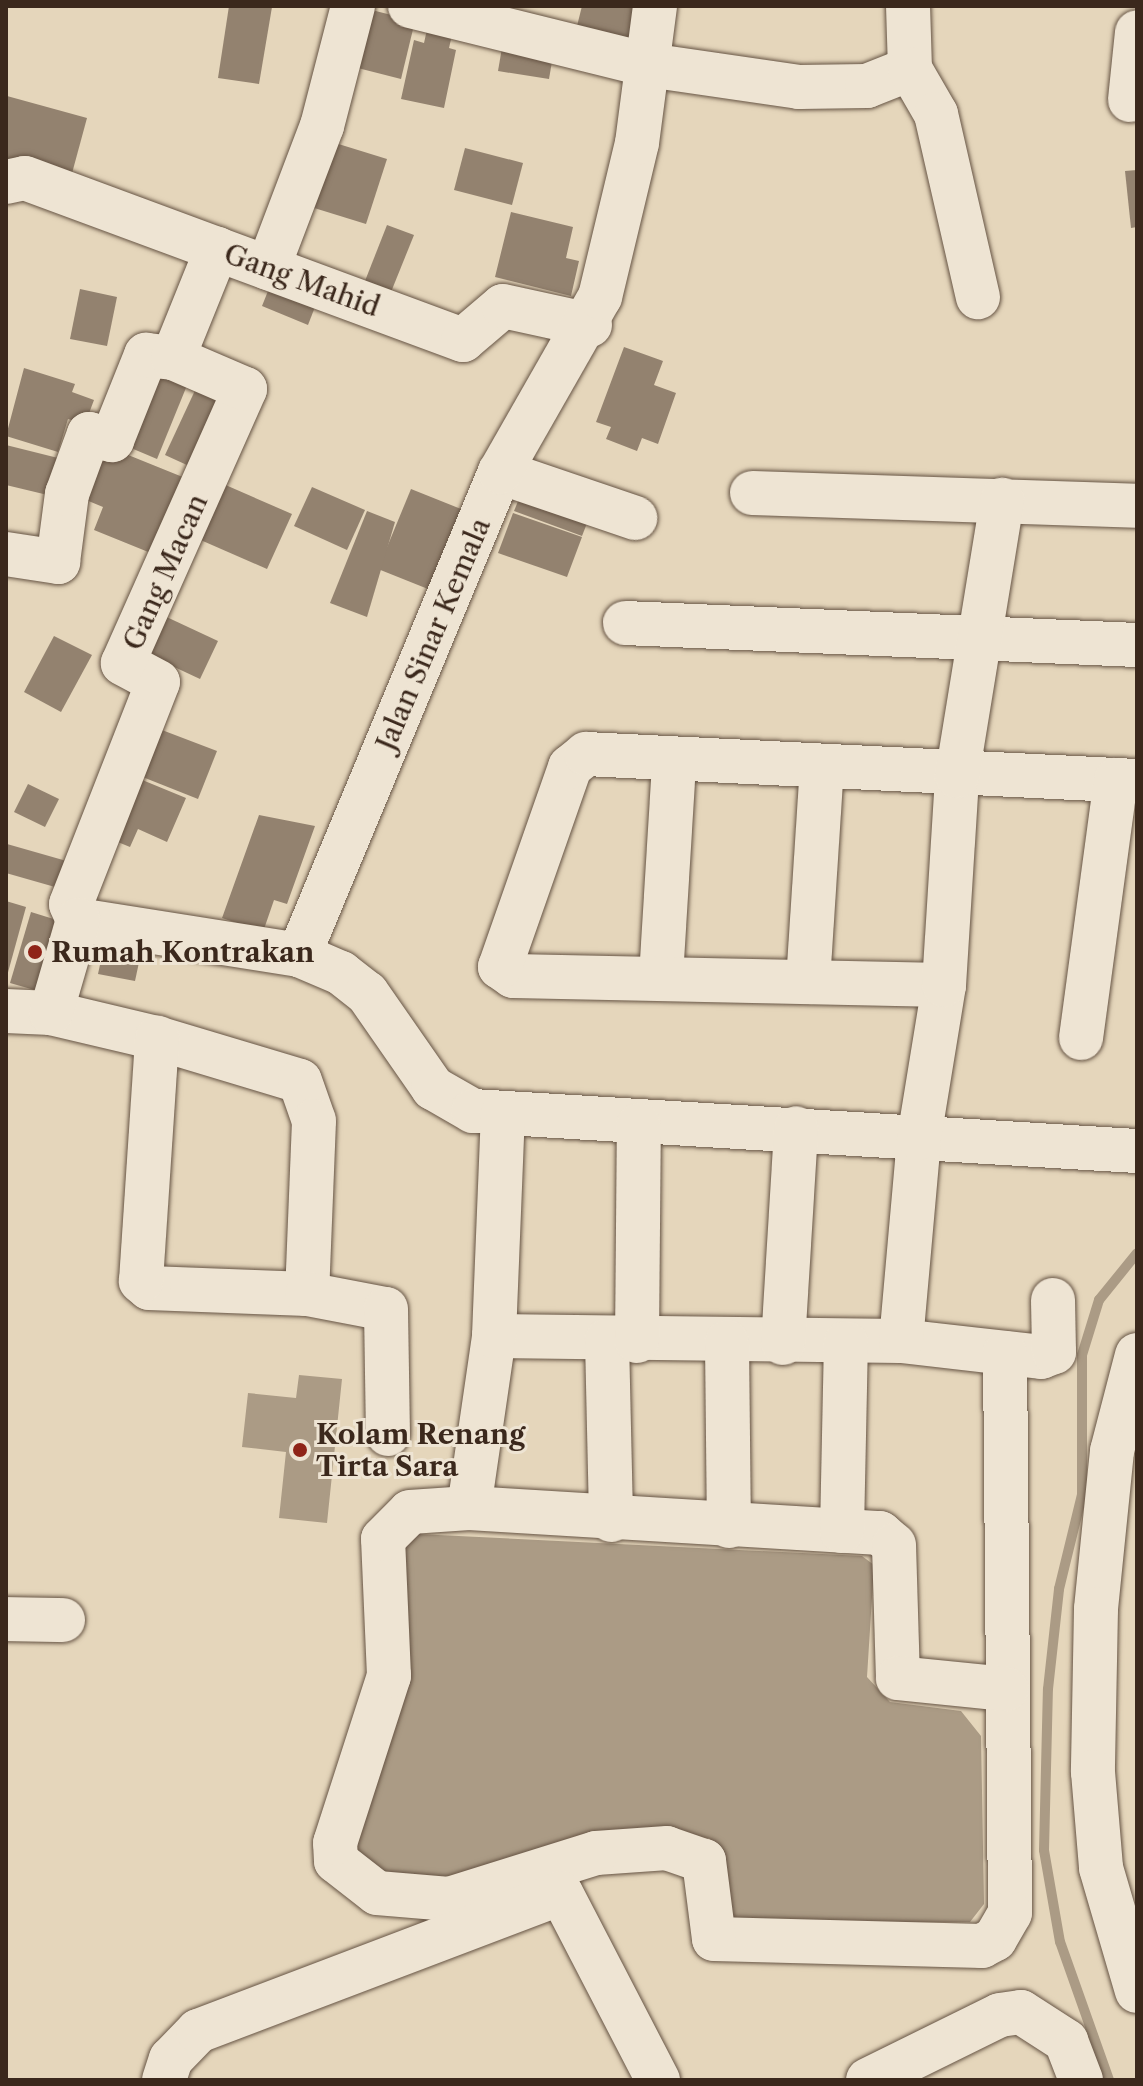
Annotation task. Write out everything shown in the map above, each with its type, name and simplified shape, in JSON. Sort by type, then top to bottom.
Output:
[{"type":"street","points":[[268,268],[322,126],[353,6]]},
{"type":"street","points":[[410,6],[648,65],[799,87],[867,86],[910,69]]},
{"type":"street","name":"Jalan Sinar Kemala","points":[[299,955],[500,472],[590,325],[615,244],[648,65],[655,6]]},
{"type":"street","points":[[908,6],[910,69],[936,114],[978,297]]},
{"type":"street","points":[[1130,100],[1137,32]]},
{"type":"street","name":"Gang Mahid","points":[[6,182],[25,178],[463,340],[503,306],[590,325]]},
{"type":"street","points":[[6,554],[58,562],[67,494],[89,434],[112,440],[146,355],[173,358],[217,249]]},
{"type":"street","name":"Gang Macan","points":[[78,920],[71,904],[158,682],[123,663],[245,389],[173,358]]},
{"type":"street","points":[[500,472],[635,518]]},
{"type":"street","points":[[752,493],[1137,506]]},
{"type":"street","points":[[901,1341],[919,1138],[944,985],[957,776],[1002,500]]},
{"type":"street","points":[[625,623],[1137,645]]},
{"type":"street","points":[[944,985],[513,976],[500,967],[575,759],[1126,781],[1081,1038]]},
{"type":"street","points":[[661,977],[674,762]]},
{"type":"street","points":[[808,982],[822,768]]},
{"type":"street","points":[[51,1013],[78,920],[299,955],[367,993],[433,1088],[473,1111],[639,1125],[796,1128],[1137,1151]]},
{"type":"street","points":[[6,1011],[51,1013],[157,1038],[250,1061],[300,1081],[310,1095],[307,1294]]},
{"type":"street","points":[[157,1038],[141,1281],[149,1288],[307,1294],[386,1309],[388,1434]]},
{"type":"street","points":[[469,1508],[494,1336],[503,1114]]},
{"type":"street","points":[[611,1520],[639,1125]]},
{"type":"street","points":[[783,1343],[796,1128]]},
{"type":"street","points":[[494,1336],[783,1343],[901,1341],[1005,1353],[1054,1352],[1053,1300]]},
{"type":"street","points":[[727,1342],[729,1526]]},
{"type":"street","points":[[842,1531],[846,1343]]},
{"type":"street","points":[[1005,1353],[1010,1913],[1003,1930],[982,1946],[714,1939],[704,1861],[667,1848],[596,1853],[449,1899],[377,1893],[346,1876],[335,1843],[389,1676],[383,1539],[410,1512],[469,1508],[611,1520],[880,1533],[894,1545],[898,1678],[1006,1689]]},
{"type":"street","points":[[1137,1355],[1112,1451],[1096,1609],[1093,1772],[1101,1868],[1137,1991]]},
{"type":"street","points":[[6,1619],[63,1620]]},
{"type":"street","points":[[164,2080],[171,2059],[198,2031],[561,1893],[658,2080]]},
{"type":"street","points":[[868,2080],[1000,2015],[1021,2012],[1066,2041],[1081,2080]]},
{"type":"shaded area","name":"Kolam Renang Tirta Sara","points":[[299,1375],[342,1379],[327,1523],[279,1518],[286,1452],[242,1447],[248,1393],[296,1398]]},
{"type":"shaded area","points":[[417,1534],[862,1556],[874,1565],[867,1677],[890,1702],[961,1711],[981,1736],[984,1904],[970,1922],[740,1922],[724,1908],[723,1856],[709,1838],[610,1836],[469,1880],[379,1876],[355,1860],[401,1552]]},
{"type":"building","points":[[229,6],[272,7],[259,84],[218,78]]},
{"type":"building","points":[[582,6],[642,6],[632,48],[575,34]]},
{"type":"building","points":[[360,7],[415,21],[401,79],[346,65]]},
{"type":"building","points":[[428,25],[453,31],[449,48],[456,50],[444,108],[401,99],[414,40],[424,43]]},
{"type":"building","points":[[504,36],[555,44],[549,79],[498,71]]},
{"type":"building","points":[[7,96],[87,118],[71,177],[6,159]]},
{"type":"building","points":[[332,142],[387,159],[366,224],[311,207]]},
{"type":"building","points":[[465,148],[523,163],[512,205],[454,190]]},
{"type":"building","points":[[1137,170],[1137,227],[1131,228],[1125,171]]},
{"type":"building","points":[[511,212],[573,227],[566,258],[579,261],[571,296],[495,277]]},
{"type":"building","points":[[387,225],[414,235],[389,297],[363,286]]},
{"type":"building","points":[[274,276],[320,294],[308,325],[262,306]]},
{"type":"building","points":[[80,289],[117,297],[107,346],[70,339]]},
{"type":"building","points":[[624,347],[663,361],[654,385],[676,393],[658,444],[642,438],[637,451],[606,439],[611,427],[596,422]]},
{"type":"building","points":[[150,361],[190,378],[157,459],[131,448]]},
{"type":"building","points":[[24,368],[75,384],[72,392],[94,400],[85,424],[68,419],[58,452],[6,436]]},
{"type":"building","points":[[198,384],[233,400],[200,471],[165,455]]},
{"type":"building","points":[[96,442],[200,484],[168,560],[94,530],[103,507],[74,495]]},
{"type":"building","points":[[6,445],[66,460],[56,497],[6,485]]},
{"type":"building","points":[[221,483],[292,514],[267,569],[196,538]]},
{"type":"building","points":[[312,487],[365,510],[347,550],[294,526]]},
{"type":"building","points":[[411,489],[461,509],[428,589],[378,569]]},
{"type":"building","points":[[523,489],[591,513],[582,536],[514,511]]},
{"type":"building","points":[[367,511],[395,522],[367,617],[330,603]]},
{"type":"building","points":[[513,513],[582,537],[567,577],[498,553]]},
{"type":"building","points":[[158,613],[218,641],[200,679],[140,651]]},
{"type":"building","points":[[54,636],[92,655],[61,712],[24,692]]},
{"type":"building","points":[[154,727],[217,751],[198,799],[135,774]]},
{"type":"building","points":[[135,777],[186,798],[167,842],[138,829],[130,847],[108,838]]},
{"type":"building","points":[[28,784],[59,799],[45,827],[14,812]]},
{"type":"building","points":[[259,815],[315,826],[287,904],[274,900],[263,932],[222,918]]},
{"type":"building","points":[[7,844],[70,862],[62,889],[6,873]]},
{"type":"building","points":[[6,901],[26,907],[7,976],[6,976]]},
{"type":"building","name":"Rumah Kontrakan","points":[[31,912],[60,921],[38,991],[10,983]]},
{"type":"building","points":[[107,932],[144,939],[135,981],[98,974]]},
{"type":"waterway","points":[[1109,2080],[1060,1942],[1044,1850],[1048,1689],[1059,1589],[1082,1495],[1082,1355],[1099,1300],[1137,1253]]},
{"type":"place","name":"Rumah Kontrakan","points":[[35,952]]},
{"type":"place","name":"Kolam Renang Tirta Sara","points":[[300,1450]]}]
